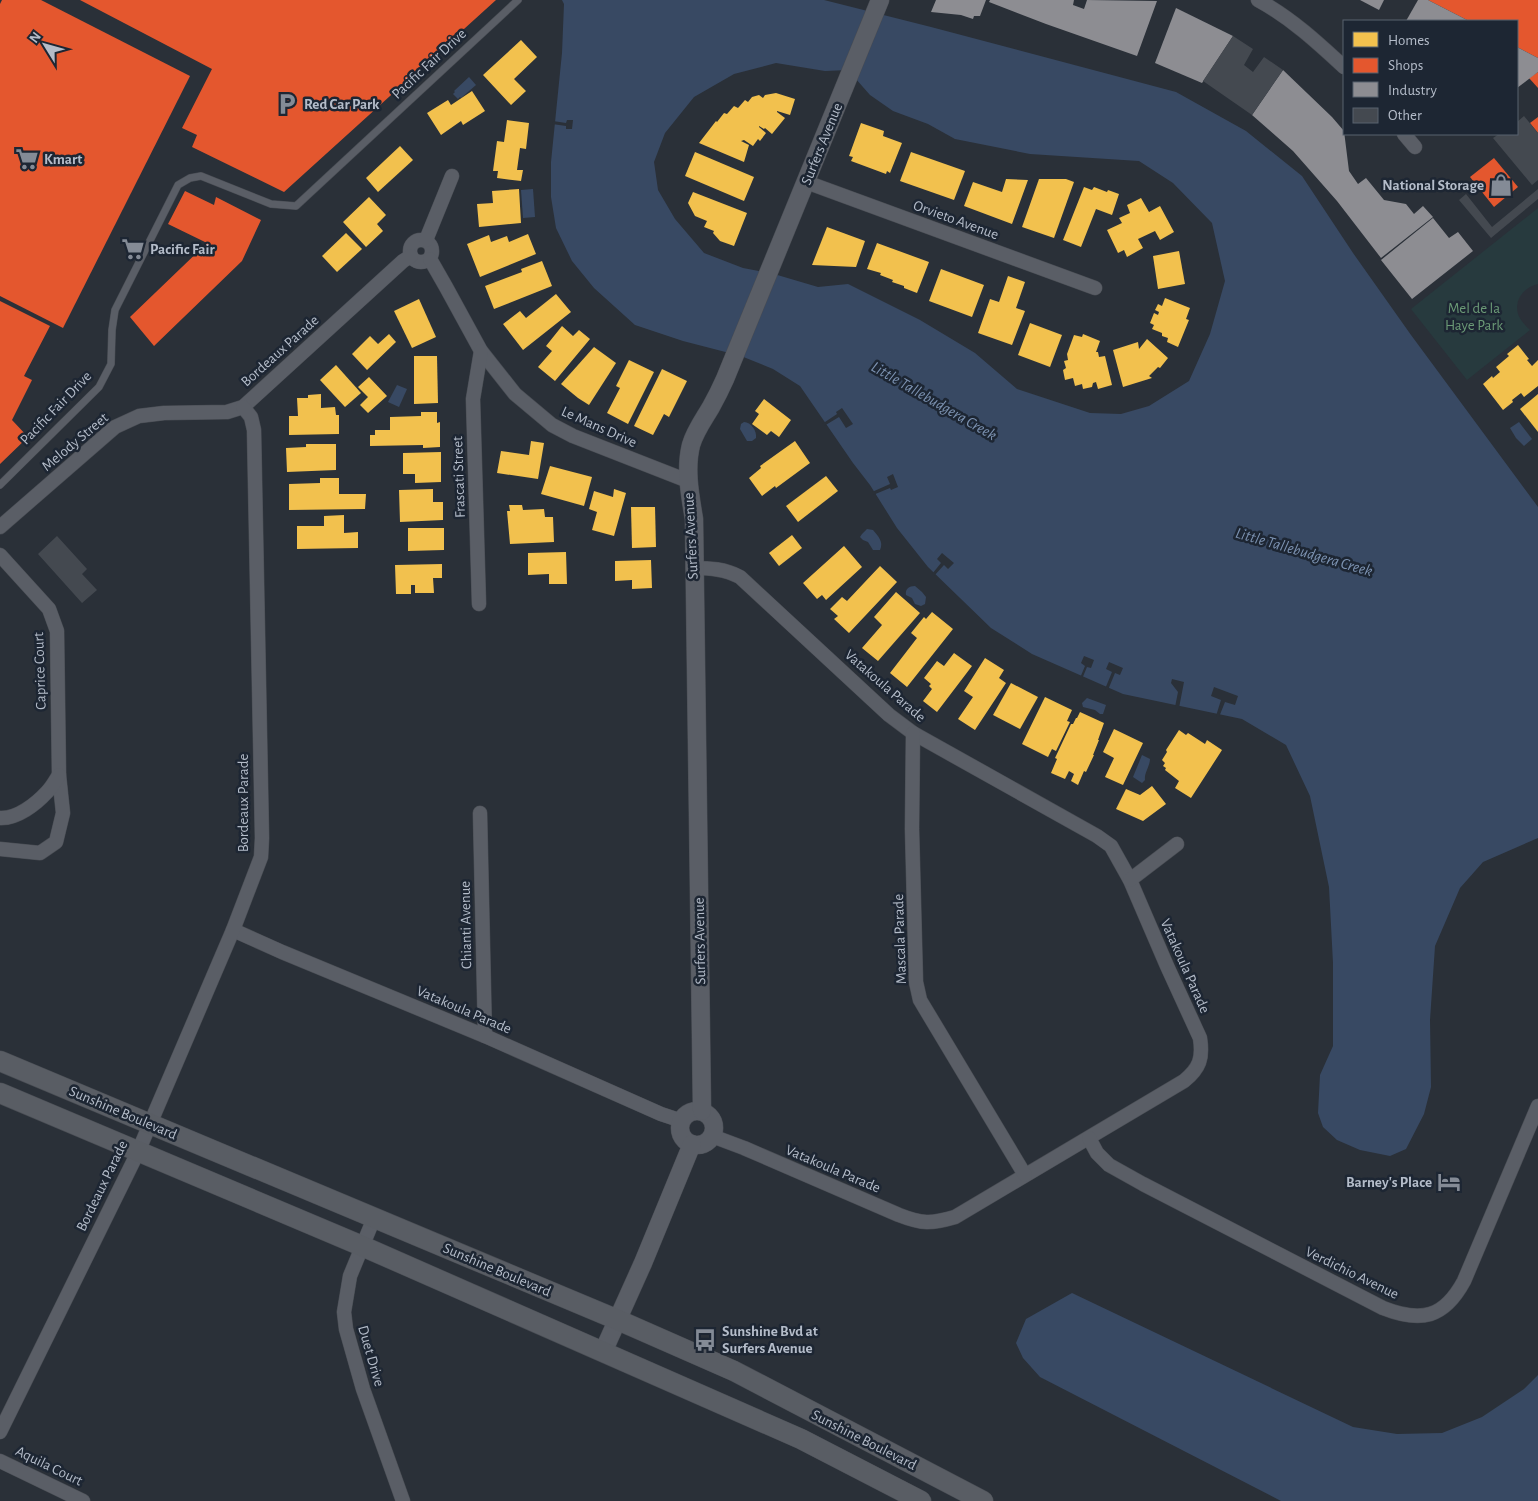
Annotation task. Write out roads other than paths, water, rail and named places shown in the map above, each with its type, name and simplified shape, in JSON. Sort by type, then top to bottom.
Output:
[{"type":"main road","name":"Sunshine Boulevard","points":[[0,1061],[618,1320],[734,1371],[983,1501]]},
{"type":"main road","name":"Sunshine Boulevard","points":[[0,1093],[362,1246],[801,1439],[921,1501]]},
{"type":"street","name":"Surfers Avenue","points":[[702,1111],[693,568],[694,519],[688,481],[691,445],[696,432],[725,379],[880,0]]},
{"type":"street","points":[[1258,0],[1272,7],[1303,29],[1343,65]]},
{"type":"street","points":[[1405,135],[1415,147]]},
{"type":"street","points":[[426,240],[452,176]]},
{"type":"street","name":"Orvieto Avenue","points":[[806,182],[1095,288]]},
{"type":"street","points":[[420,239],[426,240],[430,244],[432,248],[430,259],[420,262],[411,256],[410,250],[416,241],[420,239]]},
{"type":"street","name":"Bordeaux Parade","points":[[0,1432],[138,1152],[233,930],[261,857],[254,430],[251,417],[243,407],[396,267],[411,256]]},
{"type":"street","name":"Le Mans Drive","points":[[430,259],[481,351],[515,394],[552,426],[688,481]]},
{"type":"street","name":"Frascati Street","points":[[478,604],[473,399],[481,351]]},
{"type":"street","name":"Melody Street","points":[[0,527],[115,427],[139,416],[164,413],[227,412],[243,407]]},
{"type":"street","name":"Caprice Court","points":[[0,555],[49,608],[57,631],[59,776],[63,813],[56,842],[40,853],[0,849]]},
{"type":"street","name":"Vatakoula Parade","points":[[693,568],[732,572],[740,577],[913,734],[1097,836],[1111,846],[1130,880],[1200,1038],[1202,1050],[1195,1072],[1184,1081],[955,1217],[937,1222],[918,1222],[712,1136]]},
{"type":"street","name":"Mascala Parade","points":[[913,734],[912,829],[916,982],[920,1000],[1025,1175]]},
{"type":"street","points":[[0,818],[5,818],[27,809],[48,791],[59,776]]},
{"type":"street","name":"Chianti Avenue","points":[[480,813],[485,1036]]},
{"type":"street","points":[[1130,880],[1177,844]]},
{"type":"street","name":"Vatakoula Parade","points":[[233,930],[485,1036],[661,1114],[682,1121]]},
{"type":"street","name":"Verdichio Avenue","points":[[1088,1138],[1097,1153],[1110,1165],[1143,1184],[1383,1308],[1400,1315],[1418,1316],[1445,1308],[1457,1295],[1538,1106]]},
{"type":"street","points":[[692,1111],[702,1111],[711,1118],[714,1124],[712,1136],[703,1144],[686,1142],[680,1131],[682,1121],[692,1111]]},
{"type":"street","points":[[603,1352],[692,1144]]},
{"type":"street","name":"Duet Drive","points":[[374,1218],[350,1276],[344,1312],[346,1329],[363,1389],[403,1501]]},
{"type":"street","name":"Aquila Court","points":[[0,1461],[83,1501]]},
{"type":"lane","name":"Pacific Fair Drive","points":[[0,485],[99,387],[111,364],[112,330],[115,310],[178,185],[190,178],[201,176],[271,204],[296,206],[518,0]]},
{"type":"water","name":"Little Tallebudgera Creek","points":[[562,0],[824,0],[1176,92],[1246,131],[1302,176],[1411,335],[1538,507],[1538,838],[1483,862],[1460,888],[1435,946],[1430,1020],[1431,1087],[1424,1114],[1406,1149],[1390,1156],[1360,1150],[1337,1140],[1323,1127],[1318,1113],[1320,1075],[1333,1046],[1333,963],[1329,887],[1310,796],[1286,745],[1242,719],[1123,694],[1032,654],[991,628],[928,567],[897,528],[870,485],[800,386],[773,369],[741,356],[683,341],[635,325],[594,288],[572,261],[556,228],[551,197],[551,162],[562,53],[564,4]],"holes":[[[776,63],[825,71],[848,70],[870,95],[893,111],[928,124],[955,139],[1030,154],[1139,161],[1173,183],[1212,223],[1225,281],[1210,334],[1189,381],[1149,406],[1121,414],[1090,413],[1017,389],[975,353],[920,320],[848,284],[818,287],[774,274],[743,268],[704,253],[675,219],[658,190],[654,162],[665,133],[694,97],[734,74]]]},
{"type":"water","points":[[469,77],[476,85],[458,99],[453,94],[454,91]]},
{"type":"water","points":[[533,189],[535,217],[523,218],[521,190]]},
{"type":"water","points":[[397,385],[407,389],[399,407],[388,402]]},
{"type":"water","points":[[744,422],[751,425],[754,430],[756,438],[752,441],[747,441],[740,429],[741,424]]},
{"type":"water","points":[[1519,422],[1532,439],[1524,446],[1510,428]]},
{"type":"water","points":[[867,529],[873,530],[878,537],[881,542],[880,550],[873,550],[868,542],[860,537]]},
{"type":"water","points":[[915,586],[926,597],[925,604],[921,606],[915,604],[912,598],[906,595],[908,588]]},
{"type":"water","points":[[1087,698],[1106,705],[1103,714],[1083,707],[1082,703]]},
{"type":"water","points":[[1142,755],[1150,759],[1145,780],[1142,783],[1133,777]]},
{"type":"water","points":[[1072,1293],[1353,1427],[1397,1434],[1442,1433],[1482,1417],[1524,1389],[1538,1375],[1538,1501],[1281,1501],[1040,1377],[1023,1358],[1016,1343],[1026,1319]]},
{"type":"place","name":"Red Car Park","points":[[287,104]]},
{"type":"place","name":"Kmart","points":[[27,159]]},
{"type":"place","name":"National Storage","points":[[1501,185]]},
{"type":"place","name":"Pacific Fair","points":[[133,249]]},
{"type":"place","name":"Barney's Place","points":[[1449,1182]]},
{"type":"place","name":"Sunshine Bvd at Surfers Avenue","points":[[705,1340]]},
{"type":"park label","name":"Mel de la Haye Park","points":[[1474,316]]}]
